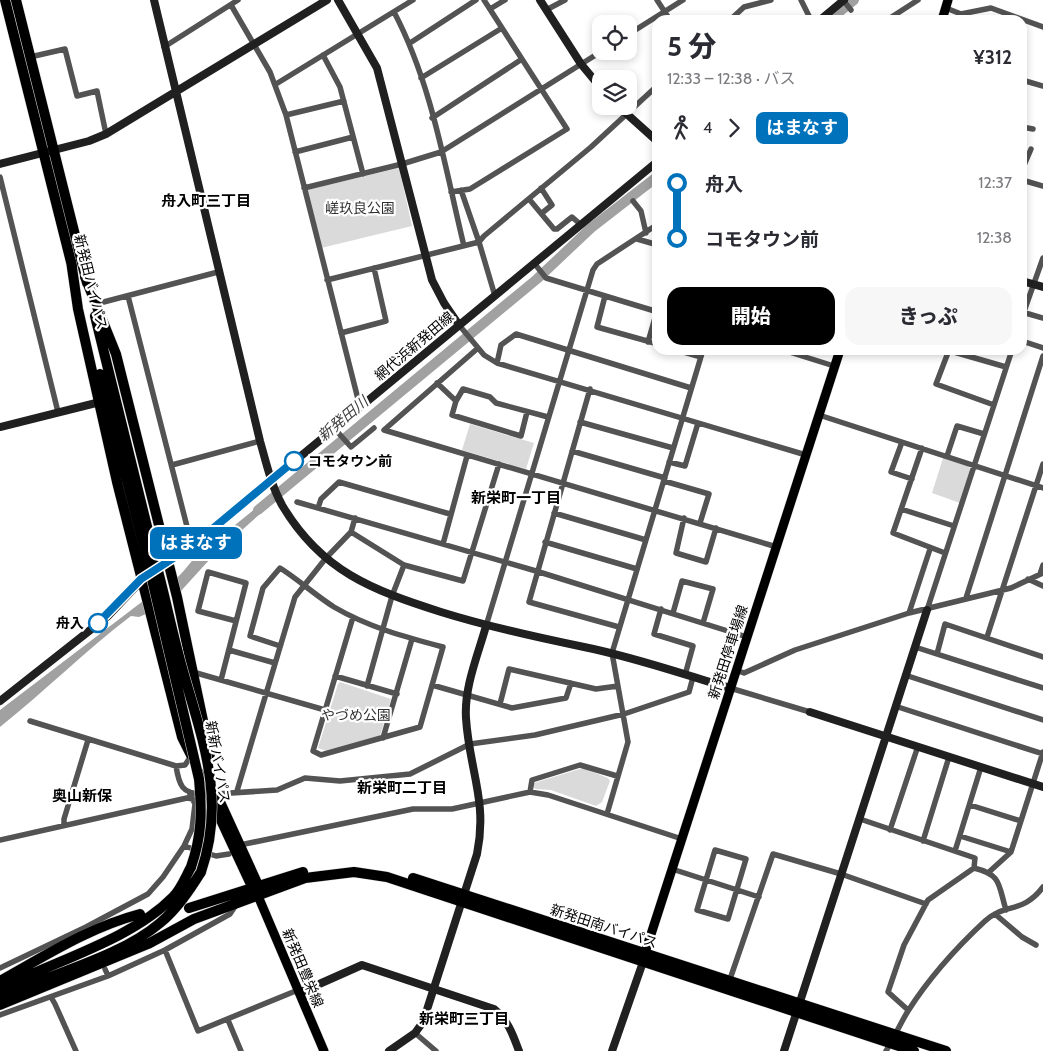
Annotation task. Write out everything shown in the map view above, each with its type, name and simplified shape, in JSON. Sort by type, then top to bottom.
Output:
[{"type":"highway","name":"新発田バイパス","points":[[5,0],[85,277],[129,468]]},
{"type":"highway","name":"新発田バイパス","points":[[16,0],[30,57],[71,261],[158,567]]},
{"type":"highway","points":[[71,261],[78,308],[117,482],[182,737],[212,794],[244,846],[255,889]]},
{"type":"highway","points":[[85,277],[116,354],[158,567],[170,575],[177,597],[206,729],[212,794],[255,889]]},
{"type":"highway","name":"新新バイパス","points":[[0,989],[115,936],[152,916],[175,895],[191,867],[199,844],[202,814],[200,779],[158,567]]},
{"type":"highway","name":"新新バイパス","points":[[0,998],[123,946],[159,924],[184,900],[201,872],[210,846],[213,815],[210,779],[200,729],[158,567]]},
{"type":"highway","name":"新発田南バイパス","points":[[255,889],[305,878],[354,872],[387,877],[463,898],[644,958],[798,1014],[914,1051]]},
{"type":"highway","points":[[0,1005],[75,976],[148,944],[194,919],[237,903],[255,889]]},
{"type":"highway","points":[[190,908],[255,889]]},
{"type":"highway","points":[[0,981],[80,937],[116,920],[140,914]]},
{"type":"highway","name":"新発田南バイパス","points":[[644,958],[800,1003],[890,1043],[946,1051]]},
{"type":"main road","name":"新発田停車場線","points":[[644,958],[838,355]]},
{"type":"main road","name":"新発田豊栄線","points":[[255,889],[324,1051]]},
{"type":"street","points":[[154,0],[218,272],[271,480],[282,504],[297,527],[326,558],[358,580],[392,596],[486,626],[612,653],[886,735],[1043,787]]},
{"type":"street","points":[[164,47],[238,0]]},
{"type":"street","points":[[0,164],[89,141],[106,134],[175,94],[327,0]]},
{"type":"street","points":[[338,0],[377,68],[432,280],[444,303],[461,328],[478,348],[497,363],[559,382],[590,389],[806,455]]},
{"type":"street","points":[[276,84],[413,0]]},
{"type":"street","points":[[410,43],[476,0]]},
{"type":"street","points":[[451,192],[470,188],[567,129],[484,0]]},
{"type":"street","points":[[490,9],[506,0]]},
{"type":"street","points":[[540,0],[580,64],[592,78]]},
{"type":"street","points":[[546,10],[565,0]]},
{"type":"street","points":[[657,0],[666,15]]},
{"type":"street","points":[[659,15],[683,0]]},
{"type":"street","points":[[735,15],[744,7],[771,0]]},
{"type":"street","points":[[801,0],[808,15]]},
{"type":"street","points":[[894,15],[918,0]]},
{"type":"street","points":[[826,15],[844,1],[851,10]]},
{"type":"street","points":[[947,4],[961,14],[991,8],[1010,15]]},
{"type":"street","points":[[231,5],[276,84],[286,114],[360,407]]},
{"type":"street","points":[[394,12],[410,43],[421,78],[464,246]]},
{"type":"street","points":[[637,29],[652,20]]},
{"type":"street","points":[[1027,21],[1043,27]]},
{"type":"street","points":[[421,78],[502,28]]},
{"type":"street","points":[[30,57],[65,49],[77,96],[96,91],[106,134]]},
{"type":"street","points":[[323,55],[340,87],[363,174]]},
{"type":"street","points":[[304,188],[402,164],[441,152],[592,57]]},
{"type":"street","points":[[432,118],[522,59]]},
{"type":"street","points":[[1027,81],[1043,86]]},
{"type":"street","points":[[637,103],[652,89]]},
{"type":"street","points":[[286,114],[344,101]]},
{"type":"street","points":[[327,280],[480,242],[529,198],[591,147],[623,115]]},
{"type":"street","points":[[625,115],[652,137]]},
{"type":"street","points":[[1027,128],[1034,129]]},
{"type":"street","points":[[295,152],[353,137]]},
{"type":"street","points":[[1027,158],[1031,149]]},
{"type":"street","name":"網代浜新発田線","points":[[0,701],[108,616],[141,579],[192,546],[334,428],[461,328],[495,296],[537,266],[580,224],[652,166]]},
{"type":"street","points":[[0,176],[58,412]]},
{"type":"street","points":[[1027,181],[1043,186]]},
{"type":"street","points":[[541,188],[552,205],[542,214]]},
{"type":"street","points":[[461,190],[480,242],[495,296]]},
{"type":"street","points":[[529,198],[554,229],[558,229],[572,217],[580,224]]},
{"type":"street","points":[[633,201],[641,211],[646,233]]},
{"type":"street","points":[[389,1051],[415,1033],[422,1022],[480,840],[481,802],[466,719],[466,694],[586,290],[597,264],[652,228]]},
{"type":"street","points":[[637,239],[652,243]]},
{"type":"street","points":[[1027,303],[1043,258]]},
{"type":"street","points":[[537,266],[546,278],[652,310]]},
{"type":"street","points":[[340,333],[386,321],[374,268]]},
{"type":"street","points":[[96,304],[218,272]]},
{"type":"street","points":[[1027,283],[1043,286]]},
{"type":"street","points":[[128,296],[192,546]]},
{"type":"street","points":[[605,296],[597,327],[652,343]]},
{"type":"street","points":[[1027,315],[1043,318]]},
{"type":"street","points":[[648,342],[652,329]]},
{"type":"street","points":[[497,363],[501,345],[516,334],[691,388]]},
{"type":"street","points":[[1027,343],[1043,348]]},
{"type":"street","points":[[478,348],[384,430],[777,547]]},
{"type":"street","points":[[607,814],[628,742],[612,653],[701,357],[694,355]]},
{"type":"street","points":[[799,355],[834,366]]},
{"type":"street","points":[[946,355],[936,384],[994,405]]},
{"type":"street","points":[[965,355],[1006,367]]},
{"type":"street","points":[[784,1051],[798,1014],[895,706],[1010,355]]},
{"type":"street","points":[[966,598],[1043,356]]},
{"type":"street","points":[[437,383],[456,400]]},
{"type":"street","points":[[590,389],[544,542],[529,602],[620,627]]},
{"type":"street","points":[[527,412],[521,436],[452,415],[456,400],[463,390],[490,398],[496,403],[548,417]]},
{"type":"street","points":[[0,427],[100,402]]},
{"type":"street","points":[[819,414],[1043,488]]},
{"type":"street","points":[[580,422],[673,448]]},
{"type":"street","points":[[669,462],[684,466],[698,423]]},
{"type":"street","points":[[947,456],[957,426],[984,434]]},
{"type":"street","points":[[334,428],[351,447],[374,428]]},
{"type":"street","points":[[172,465],[260,440]]},
{"type":"street","points":[[902,442],[891,472],[912,479]]},
{"type":"street","points":[[922,448],[893,533],[930,549],[945,553]]},
{"type":"street","points":[[572,451],[709,494],[700,523]]},
{"type":"street","points":[[443,544],[467,456]]},
{"type":"street","points":[[351,532],[404,564],[463,581],[499,464]]},
{"type":"street","points":[[987,637],[1043,464]]},
{"type":"street","points":[[318,508],[321,499],[339,482],[450,514]]},
{"type":"street","points":[[297,502],[536,571],[747,637]]},
{"type":"street","points":[[901,509],[954,526]]},
{"type":"street","points":[[554,513],[646,540]]},
{"type":"street","points":[[237,791],[295,597],[326,558],[351,532],[355,518]]},
{"type":"street","points":[[684,518],[676,553],[698,560],[706,562],[716,528]]},
{"type":"street","points":[[544,542],[637,569]]},
{"type":"street","points":[[909,613],[930,549]]},
{"type":"street","points":[[367,686],[392,596],[404,564]]},
{"type":"street","points":[[736,670],[744,673],[795,650],[909,613],[1002,591],[1042,573],[1043,565]]},
{"type":"street","points":[[280,646],[250,636],[263,588],[280,568],[305,584],[332,606],[353,617],[383,630],[443,647],[420,727],[321,755],[313,751],[353,617]]},
{"type":"street","points":[[221,680],[246,583],[208,572],[198,611],[236,621]]},
{"type":"street","points":[[1028,579],[1043,586]]},
{"type":"street","points":[[674,613],[682,581],[713,589],[703,623]]},
{"type":"street","points":[[0,840],[191,797],[237,791],[277,790],[305,778],[340,781],[410,774],[470,744],[535,735],[624,714],[689,692],[693,646],[654,634],[661,609]]},
{"type":"street","points":[[937,654],[945,624],[1043,657]]},
{"type":"street","points":[[383,738],[412,639]]},
{"type":"street","points":[[915,647],[1043,688]]},
{"type":"street","points":[[229,650],[276,663]]},
{"type":"street","points":[[500,704],[509,669],[596,689],[618,686]]},
{"type":"street","points":[[193,672],[325,710]]},
{"type":"street","points":[[905,675],[1043,720]]},
{"type":"street","points":[[336,676],[397,694]]},
{"type":"street","points":[[432,685],[512,708],[566,698],[571,683]]},
{"type":"street","points":[[895,706],[1043,753],[1010,852],[989,872]]},
{"type":"street","points":[[30,721],[176,766],[185,765],[191,756]]},
{"type":"street","points":[[64,825],[88,740]]},
{"type":"street","points":[[890,830],[918,746]]},
{"type":"street","points":[[923,840],[949,757]]},
{"type":"street","points":[[530,792],[532,780],[580,765],[618,776]]},
{"type":"street","points":[[0,968],[87,928],[148,894],[163,877],[184,846],[195,814],[191,797],[178,780],[176,766]]},
{"type":"street","points":[[954,851],[982,767]]},
{"type":"street","points":[[244,846],[284,835],[413,809],[452,809],[530,792],[548,795],[682,839]]},
{"type":"street","points":[[970,805],[1021,821]]},
{"type":"street","points":[[860,819],[975,858],[974,868],[928,900],[904,945],[888,992],[908,1010]]},
{"type":"street","points":[[960,836],[1010,852]]},
{"type":"street","points":[[184,846],[216,856],[229,854]]},
{"type":"street","points":[[715,850],[746,858],[728,919],[697,910],[706,880],[715,850]]},
{"type":"street","points":[[729,982],[773,854],[841,874],[926,904]]},
{"type":"street","points":[[974,868],[989,872],[995,876],[1006,910]]},
{"type":"street","points":[[672,869],[759,897]]},
{"type":"street","points":[[890,1043],[908,1010],[961,944],[995,914],[1022,906],[1036,896],[1043,887]]},
{"type":"street","points":[[0,1015],[108,976],[165,950],[230,914],[237,903]]},
{"type":"street","points":[[995,914],[1022,937],[1036,945]]},
{"type":"street","points":[[165,950],[198,1031],[362,965],[494,1009],[502,1016],[509,1027],[519,1051]]},
{"type":"street","points":[[613,1051],[644,958]]},
{"type":"street","points":[[105,969],[108,976]]},
{"type":"street","points":[[50,998],[56,1004],[76,1051]]},
{"type":"street","points":[[228,1020],[241,1051]]},
{"type":"street","points":[[415,1033],[436,1051]]},
{"type":"green space","name":"嵯玖良公園","points":[[399,168],[412,226],[321,248],[307,190]]},
{"type":"green space","points":[[470,424],[534,443],[526,469],[462,450]]},
{"type":"green space","points":[[943,458],[968,466],[971,470],[960,503],[932,493]]},
{"type":"green space","name":"やづめ公園","points":[[340,682],[391,699],[380,736],[327,751],[318,748]]},
{"type":"green space","points":[[583,768],[608,778],[610,781],[602,802],[596,806],[551,790],[535,789],[533,786],[534,783]]},
{"type":"shaded area","points":[[267,499],[270,505],[211,558],[180,592],[177,578],[198,554]]},
{"type":"shaded area","points":[[143,601],[146,614],[139,617],[131,616],[0,727],[0,710]]},
{"type":"waterway","name":"新発田川","points":[[835,15],[854,0]]},
{"type":"waterway","name":"新発田川","points":[[258,510],[537,279],[591,228],[652,181]]},
{"type":"bus line","name":"はまなす","points":[[98,623],[108,616],[141,579],[192,546],[294,461]]},
{"type":"place","name":"コモタウン前","points":[[294,461]]},
{"type":"place","name":"舟入","points":[[98,623]]},
{"type":"district","name":"舟入町三丁目","points":[[206,201]]},
{"type":"district","name":"新栄町一丁目","points":[[516,498]]},
{"type":"district","name":"新栄町二丁目","points":[[402,788]]},
{"type":"district","name":"奥山新保","points":[[82,796]]},
{"type":"district","name":"新栄町三丁目","points":[[464,1019]]}]
